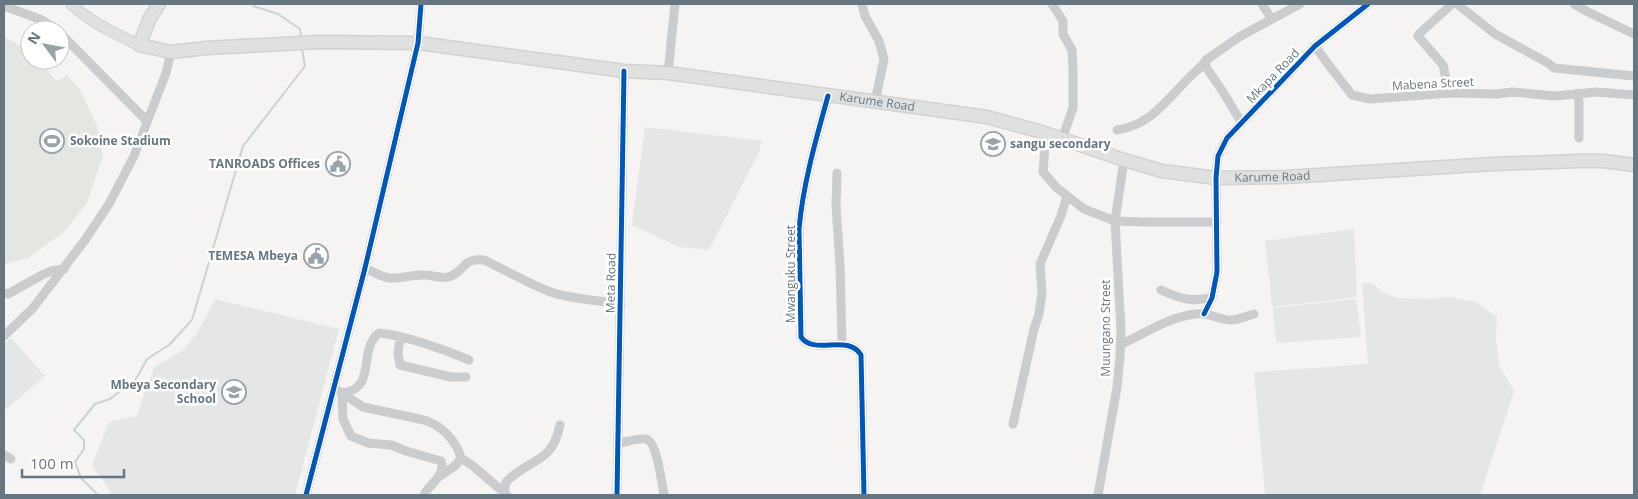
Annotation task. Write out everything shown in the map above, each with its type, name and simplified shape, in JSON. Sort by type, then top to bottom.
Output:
[{"type":"highway","points":[[139,45],[150,18],[159,4]]},
{"type":"highway","name":"Karume Road","points":[[139,45],[171,52],[206,48],[320,42],[418,43],[624,71],[668,73],[987,117],[1046,133],[1162,171],[1216,178],[1286,177],[1493,164],[1578,161],[1604,161],[1634,165]]},
{"type":"main road","points":[[71,4],[80,13],[103,27],[139,45]]},
{"type":"street","points":[[306,495],[338,390],[418,43],[421,4]]},
{"type":"street","points":[[668,73],[675,4]]},
{"type":"street","points":[[862,4],[865,16],[879,41],[884,59],[875,102]]},
{"type":"street","points":[[1052,4],[1063,21],[1063,34],[1072,50],[1073,108],[1062,139]]},
{"type":"street","points":[[1262,4],[1271,18]]},
{"type":"street","points":[[1117,130],[1138,125],[1148,119],[1158,111],[1208,58],[1271,18],[1300,4]]},
{"type":"street","name":"Mkapa Road","points":[[1204,314],[1212,297],[1217,272],[1216,178],[1218,156],[1227,138],[1315,46],[1368,4]]},
{"type":"street","points":[[1449,93],[1444,65],[1418,36],[1452,4]]},
{"type":"street","points":[[1457,4],[1494,34],[1554,68],[1634,76]]},
{"type":"street","points":[[1574,4],[1634,34]]},
{"type":"street","points":[[4,6],[42,20]]},
{"type":"street","points":[[70,43],[147,120]]},
{"type":"street","name":"Mabena Street","points":[[1315,46],[1352,95],[1358,98],[1512,92],[1554,96],[1614,92],[1634,95]]},
{"type":"street","points":[[4,336],[34,308],[85,240],[109,204],[134,156],[166,73],[171,52]]},
{"type":"street","points":[[1205,63],[1241,122]]},
{"type":"street","name":"Meta Road","points":[[617,495],[624,71]]},
{"type":"street","points":[[1578,93],[1579,138]]},
{"type":"street","name":"Mwanguku Street","points":[[828,96],[804,192],[799,229],[801,337],[804,342],[811,344],[850,345],[862,355],[864,495]]},
{"type":"street","points":[[1046,133],[1042,172],[1057,188],[1084,209],[1116,221],[1217,222]]},
{"type":"street","name":"Muungano Street","points":[[1098,495],[1117,387],[1120,345],[1116,221],[1124,160]]},
{"type":"street","points":[[837,173],[836,206],[842,345]]},
{"type":"street","points":[[1013,424],[1039,314],[1042,293],[1040,264],[1061,216],[1067,196]]},
{"type":"street","points":[[365,268],[390,278],[417,274],[446,278],[455,274],[474,259],[484,260],[548,291],[576,299],[599,300],[620,305]]},
{"type":"street","points":[[4,293],[8,294],[51,271],[64,269]]},
{"type":"street","points":[[1161,290],[1189,300],[1212,297]]},
{"type":"street","points":[[1120,345],[1166,321],[1183,316],[1204,314],[1233,320],[1254,314]]},
{"type":"street","points":[[338,390],[354,390],[360,386],[364,378],[371,344],[377,334],[382,333],[449,351],[470,360]]},
{"type":"street","points":[[400,338],[398,354],[400,365],[451,377],[466,377]]},
{"type":"street","points":[[338,390],[363,407],[432,422],[442,429],[453,441],[461,458],[506,493]]},
{"type":"street","points":[[338,390],[343,419],[351,436],[368,443],[391,445],[420,456],[439,460],[443,465],[440,476]]},
{"type":"street","points":[[506,493],[506,482],[510,478],[550,451],[558,436],[560,425]]},
{"type":"street","points":[[618,443],[647,439],[652,442],[664,495]]},
{"type":"street","points":[[424,495],[440,476],[456,465],[461,458]]},
{"type":"shaded area","name":"Sokoine Stadium","points":[[4,36],[20,46],[20,70],[47,70],[57,81],[67,75],[80,90],[98,128],[103,155],[88,201],[64,232],[28,258],[4,264]]},
{"type":"shaded area","points":[[645,127],[762,141],[758,154],[709,250],[679,247],[632,225]]},
{"type":"shaded area","points":[[1354,229],[1357,297],[1272,307],[1265,241]]},
{"type":"shaded area","points":[[1362,283],[1373,283],[1382,292],[1397,298],[1430,299],[1447,297],[1476,302],[1497,317],[1496,338],[1499,365],[1514,391],[1480,495],[1265,495],[1254,372],[1368,364]]},
{"type":"shaded area","name":"Mbeya Secondary School","points":[[215,299],[339,329],[295,495],[111,495],[108,487],[92,466],[109,422],[137,416],[154,367],[182,351],[197,333]]},
{"type":"shaded area","points":[[1356,299],[1361,337],[1276,343],[1273,308]]},
{"type":"shaded area","points":[[11,338],[45,376],[7,409],[4,405],[4,344]]},
{"type":"waterway","points":[[253,6],[278,14],[300,29],[301,39]]},
{"type":"waterway","points":[[98,495],[81,478],[75,462],[84,449],[84,440],[74,430],[95,404],[110,399],[136,379],[147,359],[169,345],[192,320],[243,146],[305,66],[302,49]]},
{"type":"cycle path","points":[[306,495],[365,268],[418,43],[421,4]]},
{"type":"cycle path","points":[[1204,314],[1212,298],[1217,272],[1216,178],[1218,156],[1227,138],[1315,46],[1368,4]]},
{"type":"cycle path","points":[[617,495],[624,71]]},
{"type":"cycle path","points":[[828,96],[807,178],[799,229],[801,337],[814,345],[848,346],[855,349],[861,355],[864,495]]},
{"type":"place","name":"Sokoine Stadium","points":[[52,141]]},
{"type":"place","name":"sangu secondary","points":[[993,144]]},
{"type":"place","name":"TANROADS Offices","points":[[338,164]]},
{"type":"place","name":"TEMESA Mbeya","points":[[316,256]]},
{"type":"place","name":"Mbeya Secondary School","points":[[234,392]]}]
